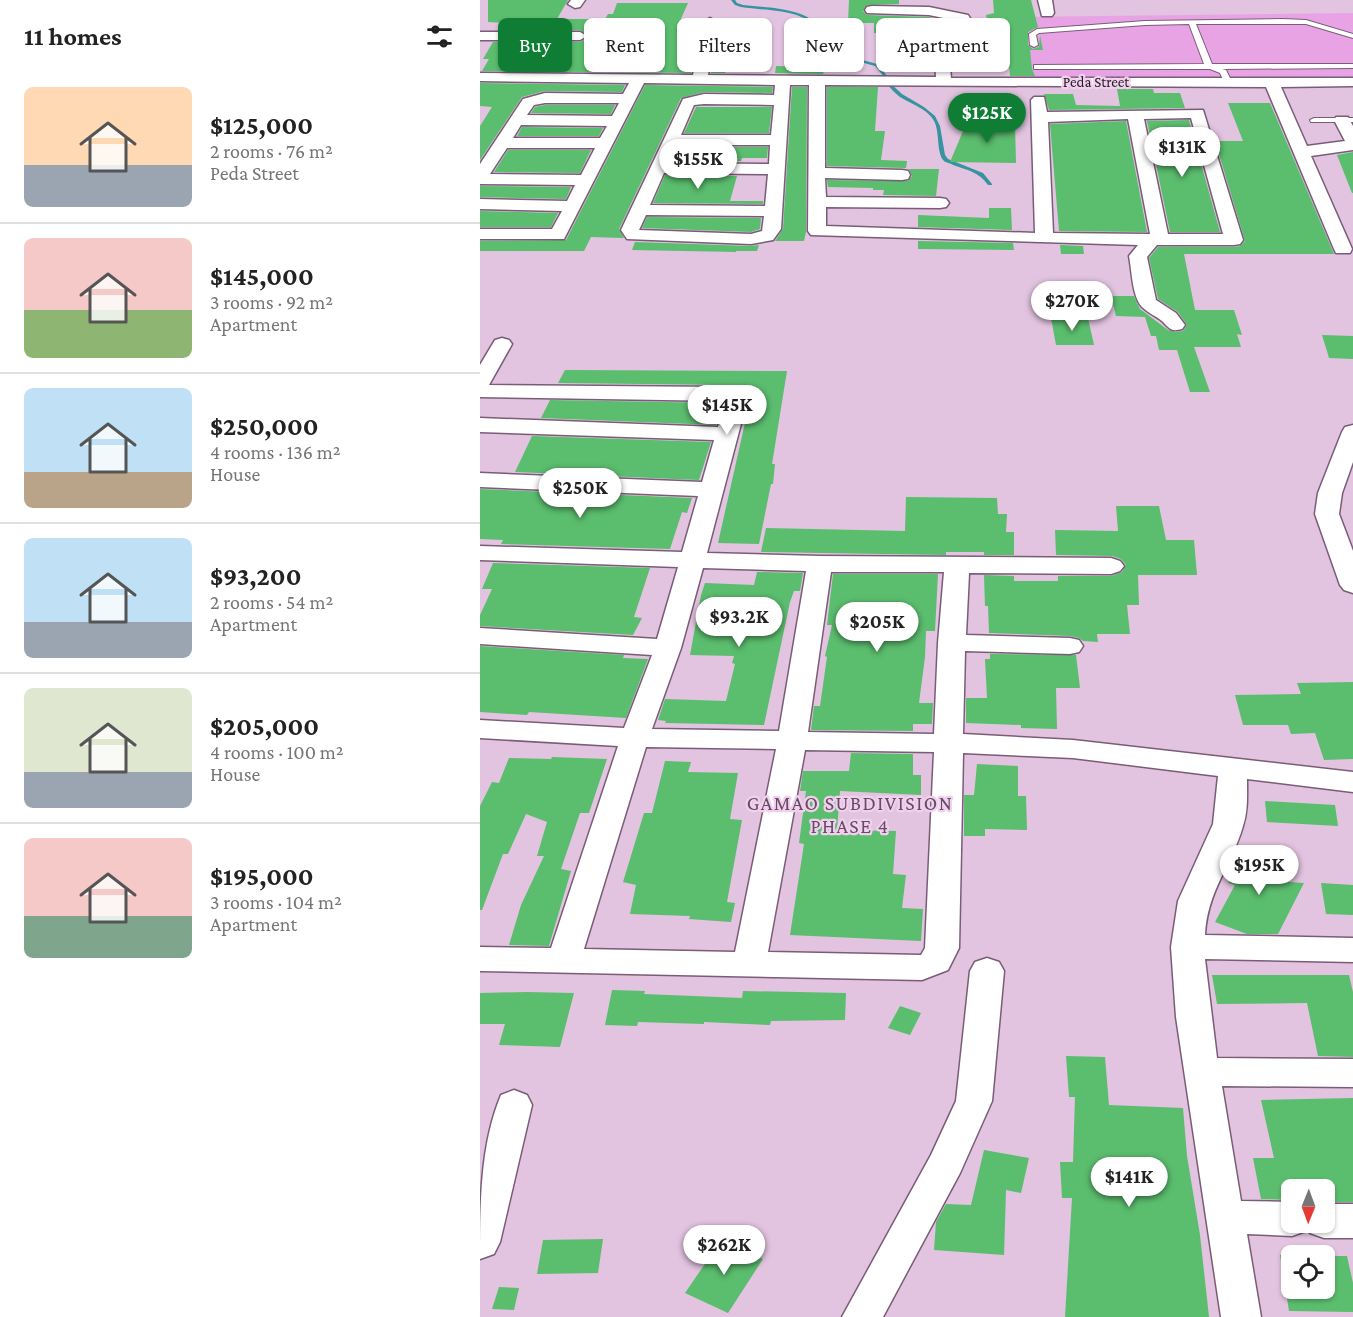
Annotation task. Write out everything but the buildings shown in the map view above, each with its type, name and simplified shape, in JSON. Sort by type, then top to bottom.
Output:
[{"type":"street","points":[[872,11],[929,11],[963,18]]},
{"type":"street","points":[[480,36],[580,36]]},
{"type":"street","points":[[700,80],[701,72]]},
{"type":"street","points":[[943,72],[944,82]]},
{"type":"street","points":[[1038,75],[1044,237]]},
{"type":"street","name":"Peda Street","points":[[480,77],[944,82],[1038,75],[1206,82],[1353,82]]},
{"type":"street","points":[[480,234],[558,235],[639,79]]},
{"type":"street","points":[[782,100],[692,100],[688,102],[630,230],[633,236],[751,239],[768,236],[772,232],[778,140],[782,100],[783,81]]},
{"type":"street","points":[[817,81],[817,231],[1234,240],[1197,113],[1040,117]]},
{"type":"street","points":[[1271,82],[1343,249]]},
{"type":"street","points":[[586,180],[480,178],[528,102],[538,99],[629,99]]},
{"type":"street","points":[[1135,115],[1156,240]]},
{"type":"street","points":[[516,120],[617,121]]},
{"type":"street","points":[[1302,152],[1353,143],[1347,120]]},
{"type":"street","points":[[671,140],[778,140]]},
{"type":"street","points":[[501,143],[606,143]]},
{"type":"street","points":[[658,168],[776,168]]},
{"type":"street","points":[[817,173],[902,176]]},
{"type":"street","points":[[817,202],[940,203]]},
{"type":"street","points":[[480,204],[573,206]]},
{"type":"street","points":[[639,210],[773,211]]},
{"type":"street","points":[[1156,240],[1138,256],[1141,276],[1147,301],[1154,308],[1168,315],[1175,325]]},
{"type":"street","points":[[480,383],[502,344]]},
{"type":"street","points":[[480,391],[732,394],[736,401],[668,648],[635,738],[564,958]]},
{"type":"street","points":[[480,425],[726,434]]},
{"type":"street","points":[[1353,432],[1330,493],[1327,514],[1353,585]]},
{"type":"street","points":[[480,480],[710,489]]},
{"type":"street","points":[[1329,520],[1353,520]]},
{"type":"street","points":[[480,553],[820,564],[1111,566]]},
{"type":"street","points":[[749,963],[792,740],[820,564]]},
{"type":"street","points":[[480,958],[564,958],[922,968],[933,965],[939,959],[942,948],[948,828],[951,643],[957,565]]},
{"type":"street","points":[[480,636],[668,648]]},
{"type":"street","points":[[951,643],[1070,646]]},
{"type":"street","points":[[482,734],[949,743],[1125,754],[1353,782]]},
{"type":"street","points":[[1233,768],[1232,809],[1227,830],[1191,903],[1188,947],[1191,1002],[1208,1122],[1241,1317]]},
{"type":"street","points":[[1188,947],[1353,950]]},
{"type":"street","points":[[862,1317],[947,1162],[974,1101],[987,971]]},
{"type":"street","points":[[1202,1072],[1353,1073]]},
{"type":"street","points":[[480,1242],[514,1105]]},
{"type":"street","points":[[1224,1217],[1281,1220]]},
{"type":"street","points":[[1335,1221],[1353,1221]]},
{"type":"lane","points":[[1353,36],[1297,21],[1108,25],[1041,30],[1032,34],[1038,75],[1208,65],[1353,66]]},
{"type":"lane","points":[[1192,23],[1208,65],[1222,72],[1228,82]]},
{"type":"lane","points":[[1206,82],[1202,72],[1208,65]]},
{"type":"lane","points":[[1314,120],[1347,120]]},
{"type":"shaded area","points":[[1353,13],[1353,80],[1011,81],[1010,18],[1008,17]]},
{"type":"waterway","points":[[733,0],[742,6],[797,14],[807,18],[821,29],[819,35],[821,50],[876,65],[887,78]]},
{"type":"waterway","points":[[889,84],[894,90],[934,117],[946,160],[976,171],[990,184]]},
{"type":"district","name":"GAMAO SUBDIVISION PHASE 4","points":[[850,814]]}]
